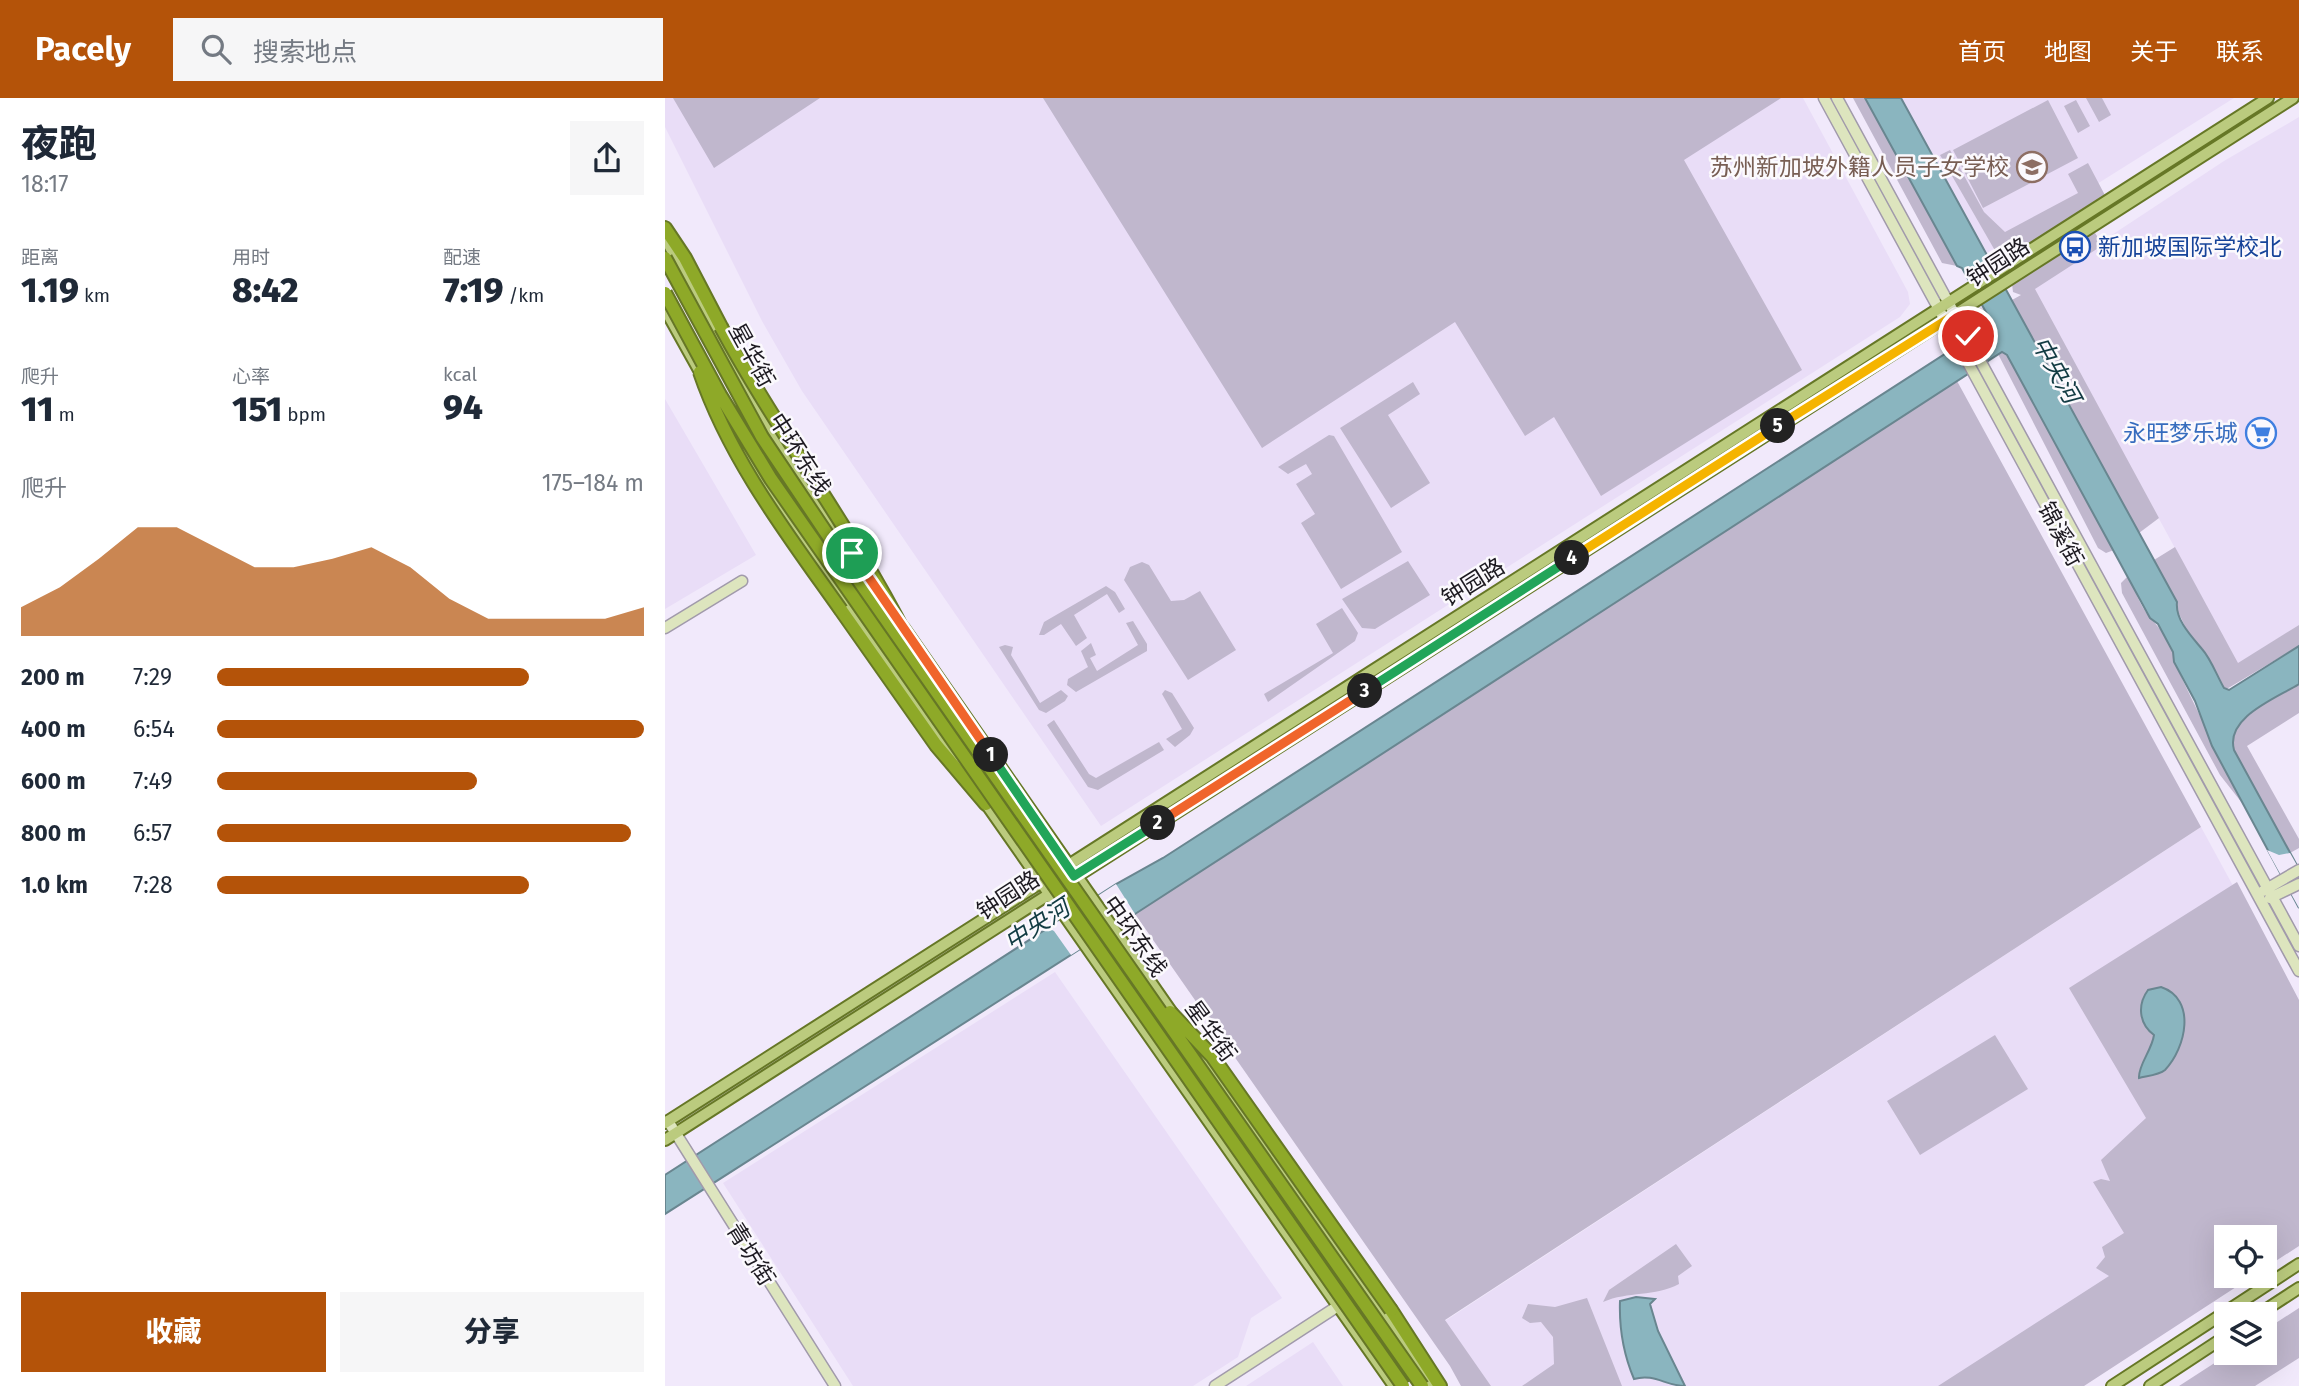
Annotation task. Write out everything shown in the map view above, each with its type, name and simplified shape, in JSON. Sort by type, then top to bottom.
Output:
[{"type":"highway","points":[[665,228],[685,258],[778,428],[888,601],[925,674]]},
{"type":"highway","name":"中环东线","points":[[665,258],[762,437],[1422,1386]]},
{"type":"highway","name":"中环东线","points":[[665,293],[749,444],[808,533],[1403,1386]]},
{"type":"highway","points":[[690,342],[712,406],[736,454],[936,745],[986,804]]},
{"type":"highway","points":[[1144,985],[1212,1056],[1391,1310],[1440,1386]]},
{"type":"main road","name":"锦溪街","points":[[1824,98],[1944,305]]},
{"type":"main road","name":"锦溪街","points":[[1837,98],[1950,317],[1958,343],[1973,373],[2299,971]]},
{"type":"main road","name":"钟园路","points":[[666,1122],[1944,305],[1972,290],[2268,98]]},
{"type":"main road","name":"钟园路","points":[[665,1140],[2294,98]]},
{"type":"main road","name":"星华街","points":[[665,238],[772,432],[1074,876],[1207,1061],[1432,1386]]},
{"type":"main road","points":[[665,309],[742,449],[986,804],[1051,893],[1394,1386]]},
{"type":"main road","name":"锦溪街","points":[[1950,317],[1968,336],[2299,946]]},
{"type":"main road","points":[[665,628],[742,581]]},
{"type":"main road","points":[[2259,897],[2266,887],[2299,870]]},
{"type":"main road","points":[[2259,897],[2273,898],[2299,884]]},
{"type":"main road","name":"青坊街","points":[[666,1122],[835,1386]]},
{"type":"main road","points":[[2112,1386],[2299,1264]]},
{"type":"main road","points":[[2277,1302],[2299,1288]]},
{"type":"main road","points":[[1215,1386],[1338,1306]]},
{"type":"main road","points":[[2150,1386],[2214,1344]]},
{"type":"shaded area","points":[[665,98],[1803,98],[1908,292],[1910,304],[1900,317],[1101,826],[802,391],[762,321],[665,127]]},
{"type":"shaded area","points":[[673,98],[820,98],[714,168]]},
{"type":"shaded area","points":[[1043,98],[1781,98],[1684,160],[1802,370],[1601,496],[1554,417],[1525,436],[1455,322],[1262,448]]},
{"type":"shaded area","points":[[1853,98],[1865,98],[1957,266],[1942,263]]},
{"type":"shaded area","name":"苏州新加坡外籍人员子女学校","points":[[1901,98],[2234,98],[1987,253]]},
{"type":"shaded area","points":[[2086,98],[2102,98],[2111,115],[2099,122]]},
{"type":"shaded area","points":[[2048,100],[2078,158],[1983,208],[1953,150]]},
{"type":"shaded area","points":[[2076,100],[2090,126],[2078,133],[2064,106]]},
{"type":"shaded area","name":"永旺梦乐城","points":[[2299,117],[2299,625],[2238,664],[2033,287],[2224,161]]},
{"type":"shaded area","points":[[1950,150],[1984,212],[2005,232],[2078,193],[2068,174],[2088,163],[2108,201],[2005,268],[1940,155]]},
{"type":"shaded area","points":[[2095,233],[2103,245],[2035,289],[2159,518],[2139,533],[2012,300],[2021,295],[2013,292],[2012,284],[2078,240]]},
{"type":"shaded area","points":[[1998,354],[2007,354],[2114,550],[2106,553],[2098,548]]},
{"type":"shaded area","points":[[1957,381],[2201,827],[1445,1320],[1491,1386],[1461,1386],[1450,1366],[1135,914]]},
{"type":"shaded area","points":[[1413,382],[1420,394],[1388,415],[1430,483],[1391,508],[1340,428]]},
{"type":"shaded area","points":[[665,399],[756,555],[665,609]]},
{"type":"shaded area","points":[[1329,435],[1334,436],[1402,552],[1341,589],[1301,523],[1315,514],[1296,484],[1312,474],[1306,464],[1288,474],[1278,467]]},
{"type":"shaded area","points":[[2175,547],[2238,663],[2299,625],[2299,646],[2225,690],[2189,635],[2154,560]]},
{"type":"shaded area","points":[[1408,561],[1430,595],[1375,629],[1362,628],[1342,599]]},
{"type":"shaded area","points":[[1142,562],[1149,565],[1171,601],[1184,600],[1200,591],[1236,650],[1188,680],[1124,580],[1130,567]]},
{"type":"shaded area","points":[[2128,576],[2146,612],[2169,643],[2174,662],[2242,803],[2220,775],[2122,593],[2121,583]]},
{"type":"shaded area","points":[[1106,586],[1115,592],[1125,609],[1119,613],[1107,594],[1074,615],[1087,638],[1076,646],[1061,624],[1044,635],[1039,635],[1044,622]]},
{"type":"shaded area","points":[[1342,608],[1358,633],[1355,641],[1268,702],[1264,694],[1333,653],[1316,624]]},
{"type":"shaded area","points":[[1133,621],[1147,644],[1147,651],[1076,692],[1067,685],[1068,679],[1088,667],[1081,651],[1091,643],[1096,655],[1090,658],[1097,671],[1138,645],[1126,623]]},
{"type":"shaded area","points":[[999,647],[1013,647],[1011,655],[1040,703],[1061,690],[1068,696],[1065,701],[1046,713],[1039,710]]},
{"type":"shaded area","points":[[2299,684],[2299,713],[2247,746],[2299,839],[2299,848],[2290,853],[2234,750],[2233,738],[2245,718],[2266,702]]},
{"type":"shaded area","points":[[1165,690],[1172,693],[1194,728],[1190,735],[1175,747],[1166,739],[1182,729],[1162,694]]},
{"type":"shaded area","points":[[1054,720],[1089,774],[1096,778],[1159,742],[1164,750],[1098,790],[1088,787],[1047,725]]},
{"type":"shaded area","points":[[2201,827],[2299,1007],[2230,1225],[2214,1225],[2214,1246],[2019,1386],[1491,1386],[1445,1321]]},
{"type":"shaded area","points":[[2237,882],[2299,1000],[2299,1246],[2277,1260],[2277,1225],[2214,1225],[2214,1288],[2235,1288],[2084,1386],[1938,1386],[2109,1276],[2096,1268],[2105,1257],[2102,1247],[2124,1233],[2093,1182],[2101,1179],[2110,1181],[2101,1160],[2146,1118],[2069,988]]},
{"type":"shaded area","points":[[1055,972],[1282,1298],[1251,1318],[1238,1357],[1193,1386],[853,1386],[723,1183]]},
{"type":"shaded area","points":[[1995,1035],[2028,1089],[1920,1155],[1887,1101]]},
{"type":"shaded area","points":[[1676,1244],[1692,1266],[1678,1276],[1679,1284],[1661,1291],[1622,1296],[1603,1302],[1609,1290]]},
{"type":"shaded area","points":[[1587,1298],[1622,1386],[1522,1386],[1554,1364],[1553,1337],[1541,1322],[1530,1323],[1522,1318],[1528,1304],[1555,1307]]},
{"type":"shaded area","points":[[2299,1308],[2299,1358],[2255,1386],[2179,1386],[2214,1363],[2277,1365],[2277,1322]]},
{"type":"shaded area","points":[[1313,1342],[1343,1386],[1246,1386]]},
{"type":"water","points":[[1865,98],[1901,98],[2177,602],[2181,622],[2208,658],[2224,688],[2229,690],[2299,646],[2299,684],[2266,702],[2245,718],[2233,738],[2234,750],[2299,869],[2299,908],[2212,746],[2195,701],[2174,662],[2173,652],[2158,624],[2150,618],[2007,355],[2002,352],[1135,914],[665,1214],[665,1175],[1116,884],[1163,858],[1985,328],[1988,316],[1962,268],[1957,266]]},
{"type":"water","points":[[2161,987],[2172,993],[2180,1002],[2184,1013],[2182,1037],[2172,1061],[2165,1070],[2139,1078],[2154,1035],[2143,1020],[2142,1002],[2148,990]]},
{"type":"water","points":[[1636,1297],[1655,1299],[1650,1304],[1658,1331],[1685,1386],[1648,1378],[1634,1379],[1623,1341],[1620,1301]]},
{"type":"pier","points":[[2267,850],[2279,855],[2290,853],[2299,869],[2299,908]]},
{"type":"pier","points":[[1116,884],[1135,914],[1071,955],[1054,931],[1048,928]]},
{"type":"place","name":"苏州新加坡外籍人员子女学校","points":[[2032,167]]},
{"type":"place","name":"新加坡国际学校北","points":[[2075,247]]},
{"type":"place","name":"永旺梦乐城","points":[[2261,433]]},
{"type":"route","points":[[852,553],[1074,876],[1945,320],[1956,314],[1968,336]]},
{"type":"water label","name":"中央河","points":[[2056,370]]},
{"type":"water label","name":"中央河","points":[[1037,925]]}]
